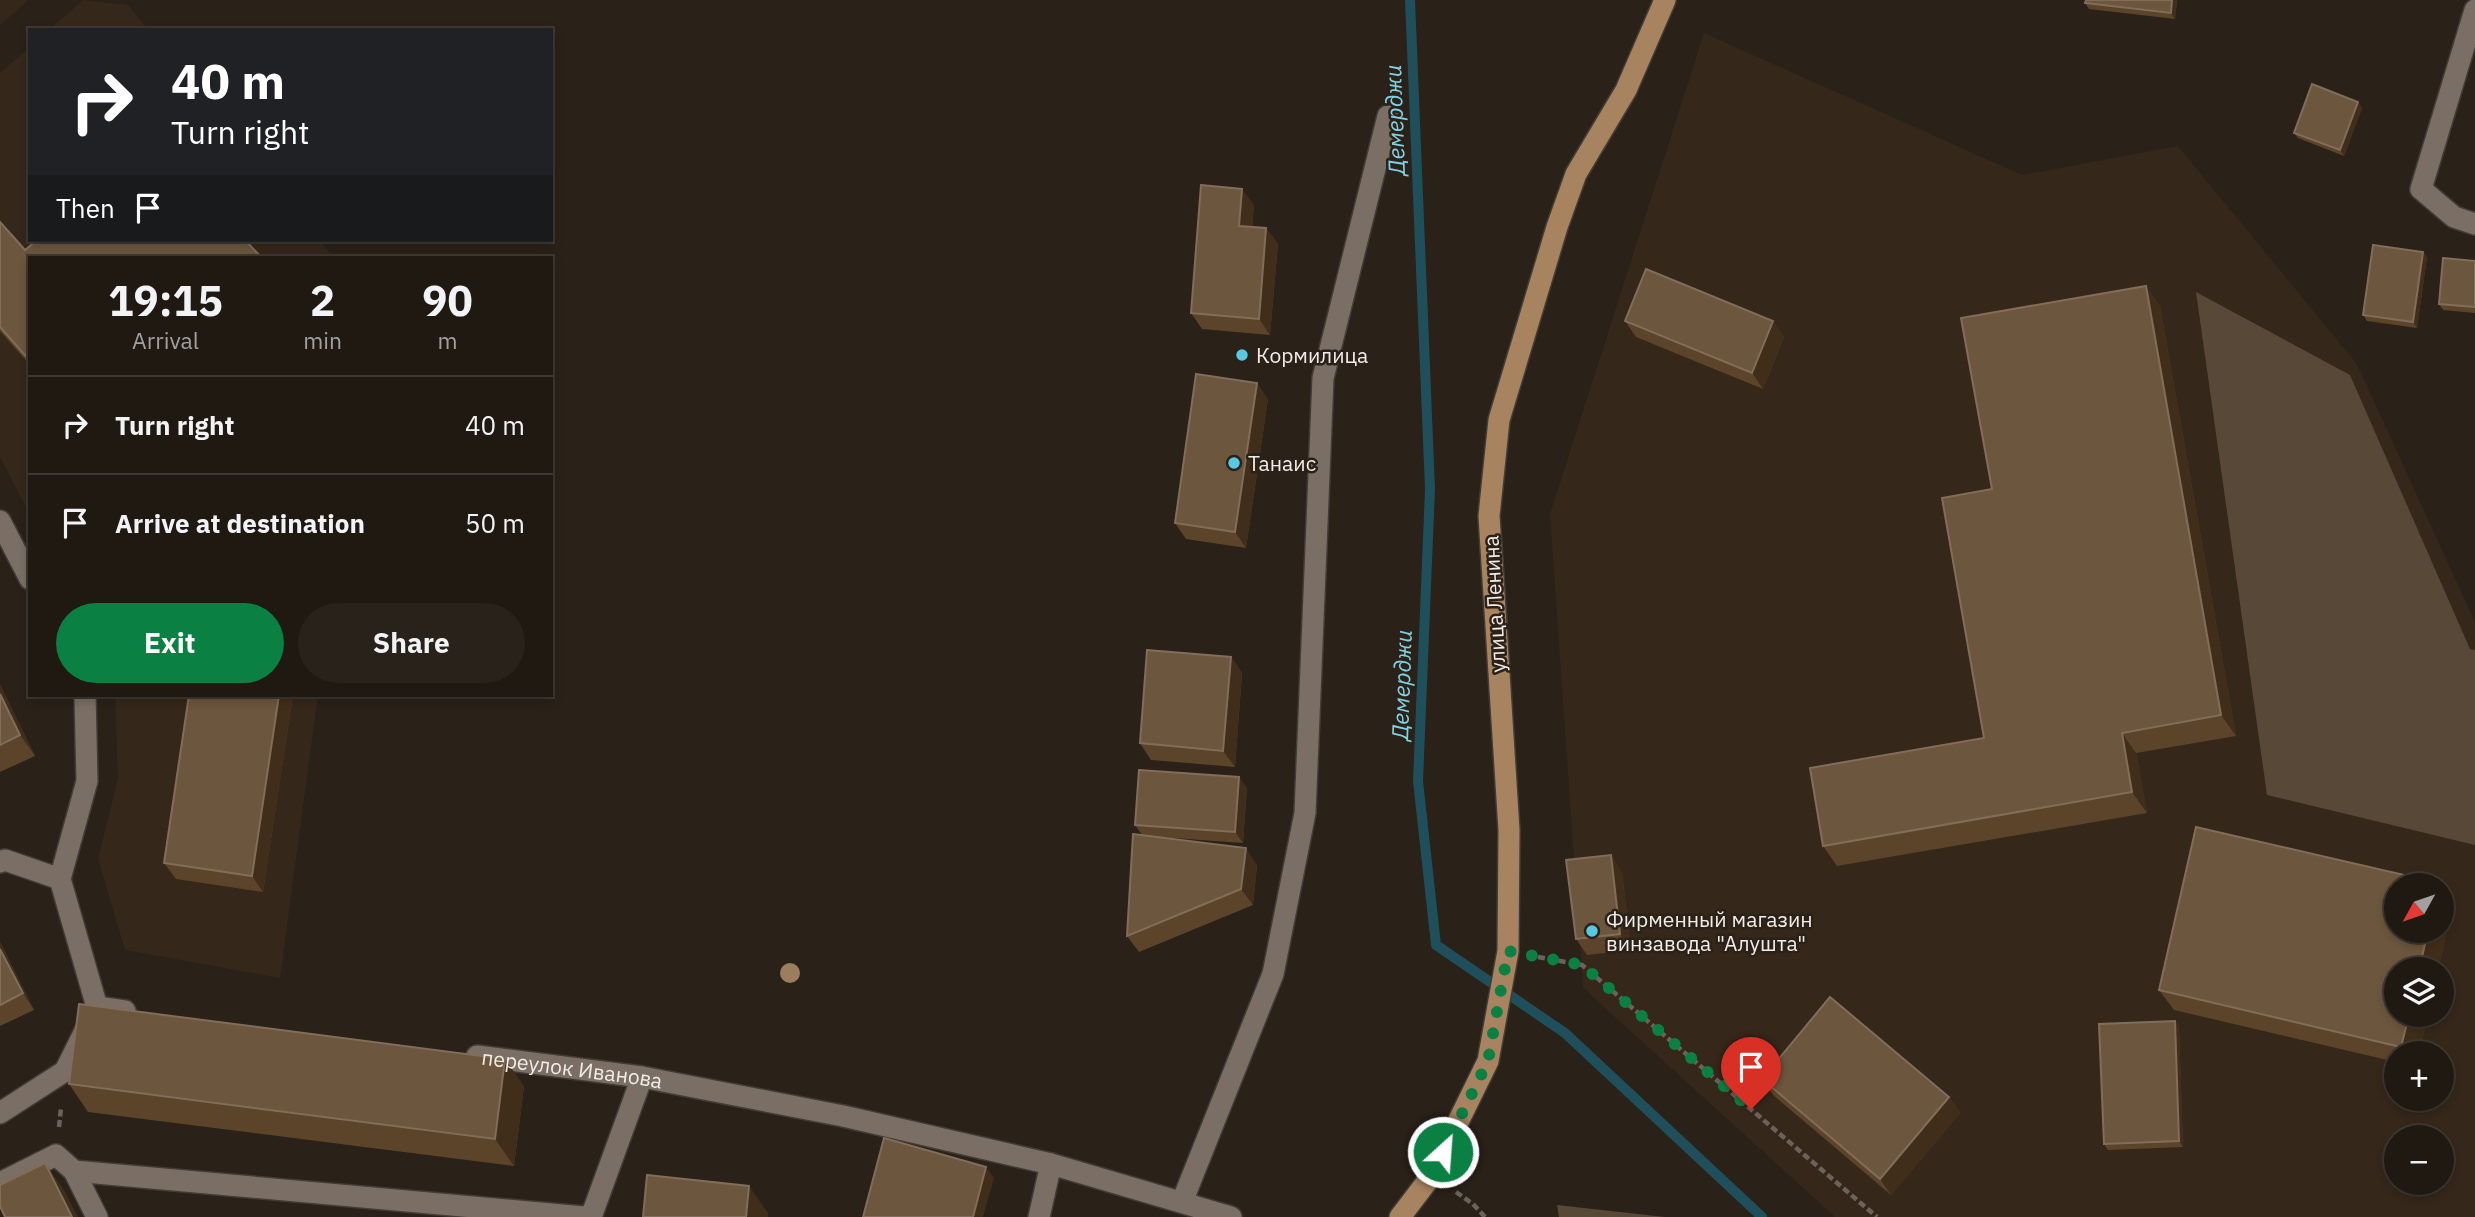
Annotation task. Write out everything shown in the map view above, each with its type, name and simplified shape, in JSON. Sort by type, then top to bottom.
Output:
[{"type":"main road","name":"улица Ленина","points":[[1400,1217],[1432,1175],[1488,1061],[1508,951],[1509,830],[1489,516],[1499,420],[1557,227],[1576,174],[1626,90],[1665,0]]},
{"type":"street","points":[[2475,10],[2421,189],[2454,217],[2475,224]]},
{"type":"street","points":[[1182,1202],[1273,974],[1305,813],[1323,378],[1388,116]]},
{"type":"street","points":[[0,521],[28,575]]},
{"type":"street","points":[[0,1113],[65,1071],[97,1007],[60,879],[87,780],[85,697]]},
{"type":"street","points":[[0,862],[5,860],[60,879]]},
{"type":"street","points":[[97,1007],[152,1014]]},
{"type":"street","name":"переулок Иванова","points":[[451,1052],[642,1077],[843,1116],[1051,1164],[1231,1217]]},
{"type":"street","points":[[591,1217],[642,1077]]},
{"type":"street","points":[[0,1183],[56,1155],[74,1171],[97,1217]]},
{"type":"street","points":[[1039,1217],[1051,1164]]},
{"type":"street","points":[[74,1171],[584,1217]]},
{"type":"path","points":[[1508,951],[1582,965],[1877,1217]]},
{"type":"path","points":[[1432,1175],[1473,1204],[1485,1217]]},
{"type":"shaded area","points":[[0,0],[29,0],[0,25]]},
{"type":"shaded area","points":[[83,0],[128,5],[146,28],[51,28]]},
{"type":"shaded area","points":[[1704,33],[2022,175],[2178,146],[2357,364],[2475,622],[2475,1217],[1835,1217],[1583,988],[1550,514]]},
{"type":"shaded area","points":[[28,49],[28,242],[321,242],[332,256],[28,256],[28,511],[0,457],[0,73]]},
{"type":"shaded area","points":[[2196,292],[2350,375],[2470,649],[2475,650],[2475,845],[2267,795]]},
{"type":"shaded area","points":[[115,697],[318,697],[280,978],[125,950],[98,859],[118,778]]},
{"type":"shaded area","points":[[1557,1205],[1665,1217],[1559,1217]]},
{"type":"building","points":[[2086,0],[2172,0],[2171,13],[2085,3]]},
{"type":"building","points":[[2312,84],[2358,102],[2340,150],[2294,133]]},
{"type":"building","points":[[1201,185],[1242,189],[1239,226],[1266,228],[1259,319],[1191,313]]},
{"type":"building","points":[[0,222],[25,250],[35,242],[247,242],[260,256],[28,256],[28,359],[0,327]]},
{"type":"building","points":[[2373,245],[2423,252],[2413,322],[2363,315]]},
{"type":"building","points":[[2443,258],[2475,261],[2475,307],[2439,304]]},
{"type":"building","points":[[1646,269],[1773,321],[1752,373],[1625,321]]},
{"type":"building","points":[[2146,286],[2221,715],[2122,733],[2132,792],[1823,846],[1810,768],[1984,738],[1942,498],[1992,489],[1961,318]]},
{"type":"building","points":[[1196,374],[1257,383],[1235,532],[1175,523]]},
{"type":"building","points":[[1147,650],[1231,657],[1223,751],[1140,743]]},
{"type":"building","points":[[0,694],[20,735],[0,745]]},
{"type":"building","points":[[189,697],[279,697],[252,876],[164,863]]},
{"type":"building","points":[[1139,770],[1239,777],[1235,832],[1135,825]]},
{"type":"building","points":[[2196,827],[2396,873],[2384,873],[2384,943],[2425,943],[2422,957],[2384,957],[2384,1027],[2406,1027],[2402,1041],[2384,1043],[2159,990]]},
{"type":"building","points":[[1133,834],[1246,848],[1241,889],[1127,936]]},
{"type":"building","points":[[1611,855],[1620,934],[1576,939],[1566,860]]},
{"type":"building","points":[[0,949],[23,993],[0,1005]]},
{"type":"building","points":[[1830,997],[1949,1097],[1880,1179],[1762,1079]]},
{"type":"building","points":[[79,1004],[505,1059],[495,1139],[69,1084]]},
{"type":"building","points":[[2175,1021],[2179,1141],[2104,1144],[2099,1024]]},
{"type":"building","points":[[884,1138],[986,1167],[973,1217],[863,1217]]},
{"type":"building","points":[[45,1163],[72,1217],[5,1217],[0,1206],[0,1185]]},
{"type":"building","points":[[647,1175],[749,1186],[746,1217],[643,1217]]},
{"type":"waterway","name":"Демерджи","points":[[1410,0],[1430,489],[1418,781],[1436,945],[1565,1033],[1762,1217]]},
{"type":"place","name":"Кормилица","points":[[1242,355]]},
{"type":"place","name":"Танаис","points":[[1234,463]]},
{"type":"place","name":"Фирменный магазин винзавода \"Алушта\"","points":[[1592,931]]},
{"type":"route","points":[[1443,1152],[1488,1061],[1508,951],[1582,965],[1751,1109]]}]
